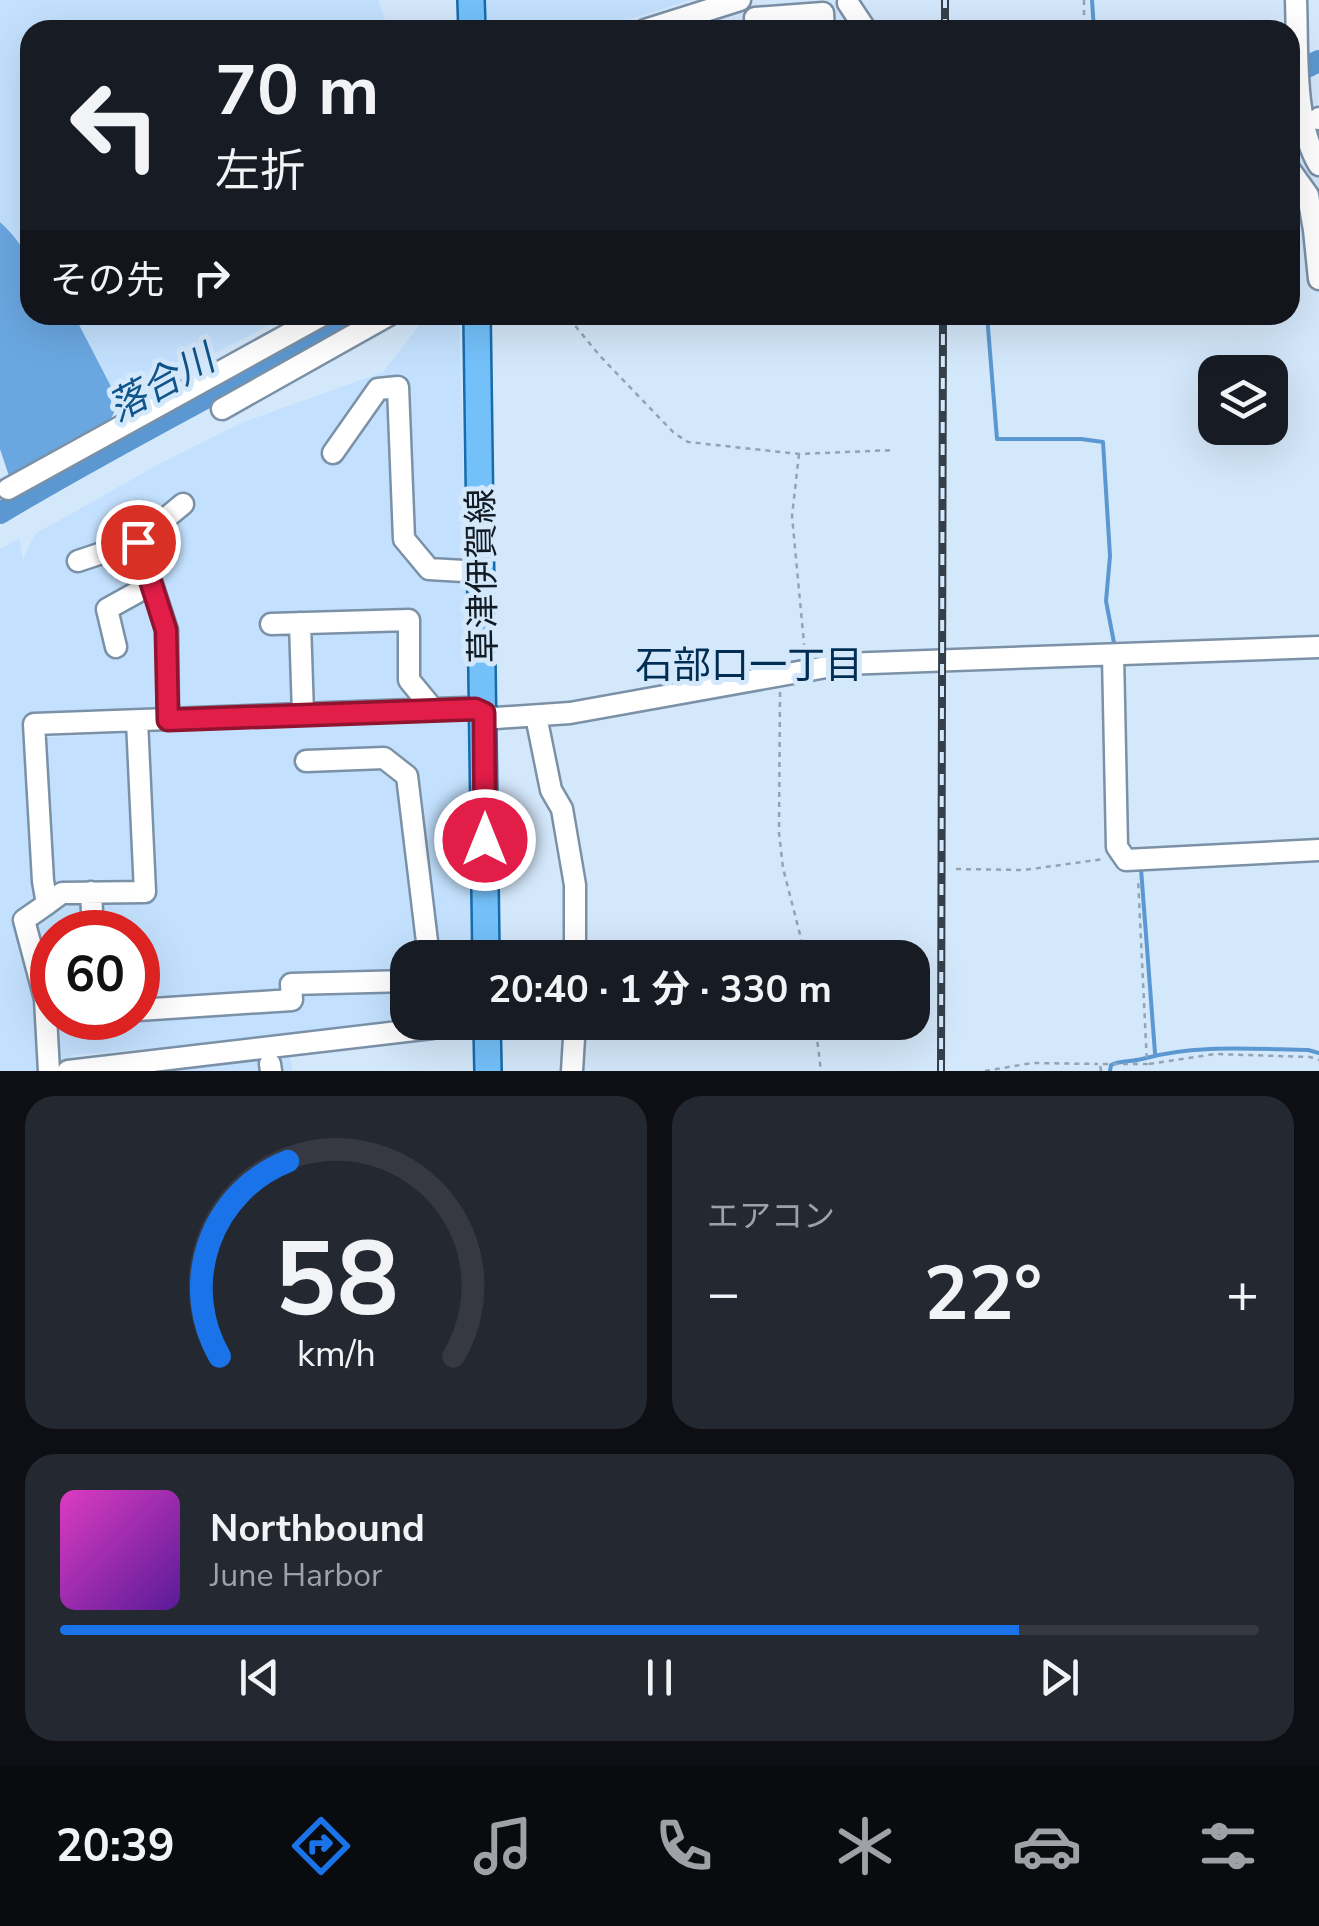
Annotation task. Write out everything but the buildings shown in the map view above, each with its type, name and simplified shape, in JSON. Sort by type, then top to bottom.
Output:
[{"type":"main road","name":"草津伊賀線","points":[[477,325],[486,940]]},
{"type":"main road","points":[[487,1040],[488,1071]]},
{"type":"street","points":[[679,20],[740,0]]},
{"type":"street","points":[[720,6],[720,20]]},
{"type":"street","points":[[766,16],[823,13],[823,20]]},
{"type":"street","points":[[1300,74],[1306,138],[1319,165]]},
{"type":"street","points":[[1300,184],[1308,196],[1317,230],[1319,279]]},
{"type":"street","points":[[8,489],[305,325]]},
{"type":"street","points":[[222,408],[371,325]]},
{"type":"street","points":[[332,453],[378,388],[398,387],[404,539],[430,570],[482,572]]},
{"type":"street","points":[[78,561],[138,542],[183,504]]},
{"type":"street","points":[[138,542],[166,630],[168,720]]},
{"type":"street","points":[[116,647],[107,609],[152,584]]},
{"type":"street","points":[[270,624],[409,620],[409,680],[433,710]]},
{"type":"street","points":[[300,623],[303,714]]},
{"type":"street","points":[[48,904],[43,880],[34,724],[465,708],[496,718],[536,716],[844,664],[1319,647]]},
{"type":"street","points":[[1113,655],[1128,858],[1319,850]]},
{"type":"street","points":[[536,716],[551,790],[562,809],[572,866],[574,940]]},
{"type":"street","points":[[49,1071],[45,999],[24,920],[62,893],[145,892],[137,720]]},
{"type":"street","points":[[306,760],[384,758],[407,776],[428,940]]},
{"type":"street","points":[[91,892],[92,910]]},
{"type":"street","points":[[160,1009],[292,1000],[292,984],[390,981]]},
{"type":"street","points":[[71,1071],[209,1063],[390,1035]]},
{"type":"street","points":[[572,1071],[574,1040]]},
{"type":"path","points":[[574,325],[600,356],[688,442],[799,454],[895,450]]},
{"type":"path","points":[[799,454],[792,516],[807,670]]},
{"type":"path","points":[[780,675],[778,833],[802,940]]},
{"type":"path","points":[[956,869],[1024,870],[1128,858],[1147,1064]]},
{"type":"path","points":[[818,1040],[821,1071]]},
{"type":"path","points":[[985,1071],[1032,1062],[1147,1064],[1215,1054],[1319,1060]]},
{"type":"path","points":[[1100,1064],[1101,1071]]},
{"type":"shaded area","points":[[0,0],[378,0],[385,20],[20,20],[20,245],[0,222]]},
{"type":"shaded area","points":[[483,0],[690,0],[627,20],[483,20]]},
{"type":"shaded area","points":[[0,222],[20,246],[20,325],[79,325],[119,402],[107,427],[10,479],[0,449]]},
{"type":"shaded area","points":[[79,325],[269,325],[119,402]]},
{"type":"shaded area","points":[[419,325],[459,325],[470,696],[464,701],[26,720],[28,738],[473,717],[476,940],[390,940],[390,1024],[301,1036],[71,1055],[72,1071],[0,1071],[0,549],[19,538],[23,559],[35,534],[241,423],[383,372]]},
{"type":"shaded area","points":[[288,1050],[293,1071],[133,1071]]},
{"type":"waterway","points":[[1092,0],[1093,20]]},
{"type":"waterway","name":"落合川","points":[[1300,70],[1319,61]]},
{"type":"waterway","name":"落合川","points":[[0,513],[337,325]]},
{"type":"waterway","points":[[988,325],[997,439],[1103,442],[1110,556],[1106,601],[1115,648]]},
{"type":"waterway","points":[[1141,869],[1155,1053]]},
{"type":"waterway","points":[[1110,1071],[1111,1065],[1119,1062],[1203,1049],[1319,1053]]},
{"type":"railway","points":[[945,0],[945,20]]},
{"type":"railway","points":[[941,1071],[943,325]]},
{"type":"district","name":"石部口一丁目","points":[[749,665]]},
{"type":"route","points":[[138,542],[166,630],[168,720],[475,709],[484,713],[485,840]]}]
